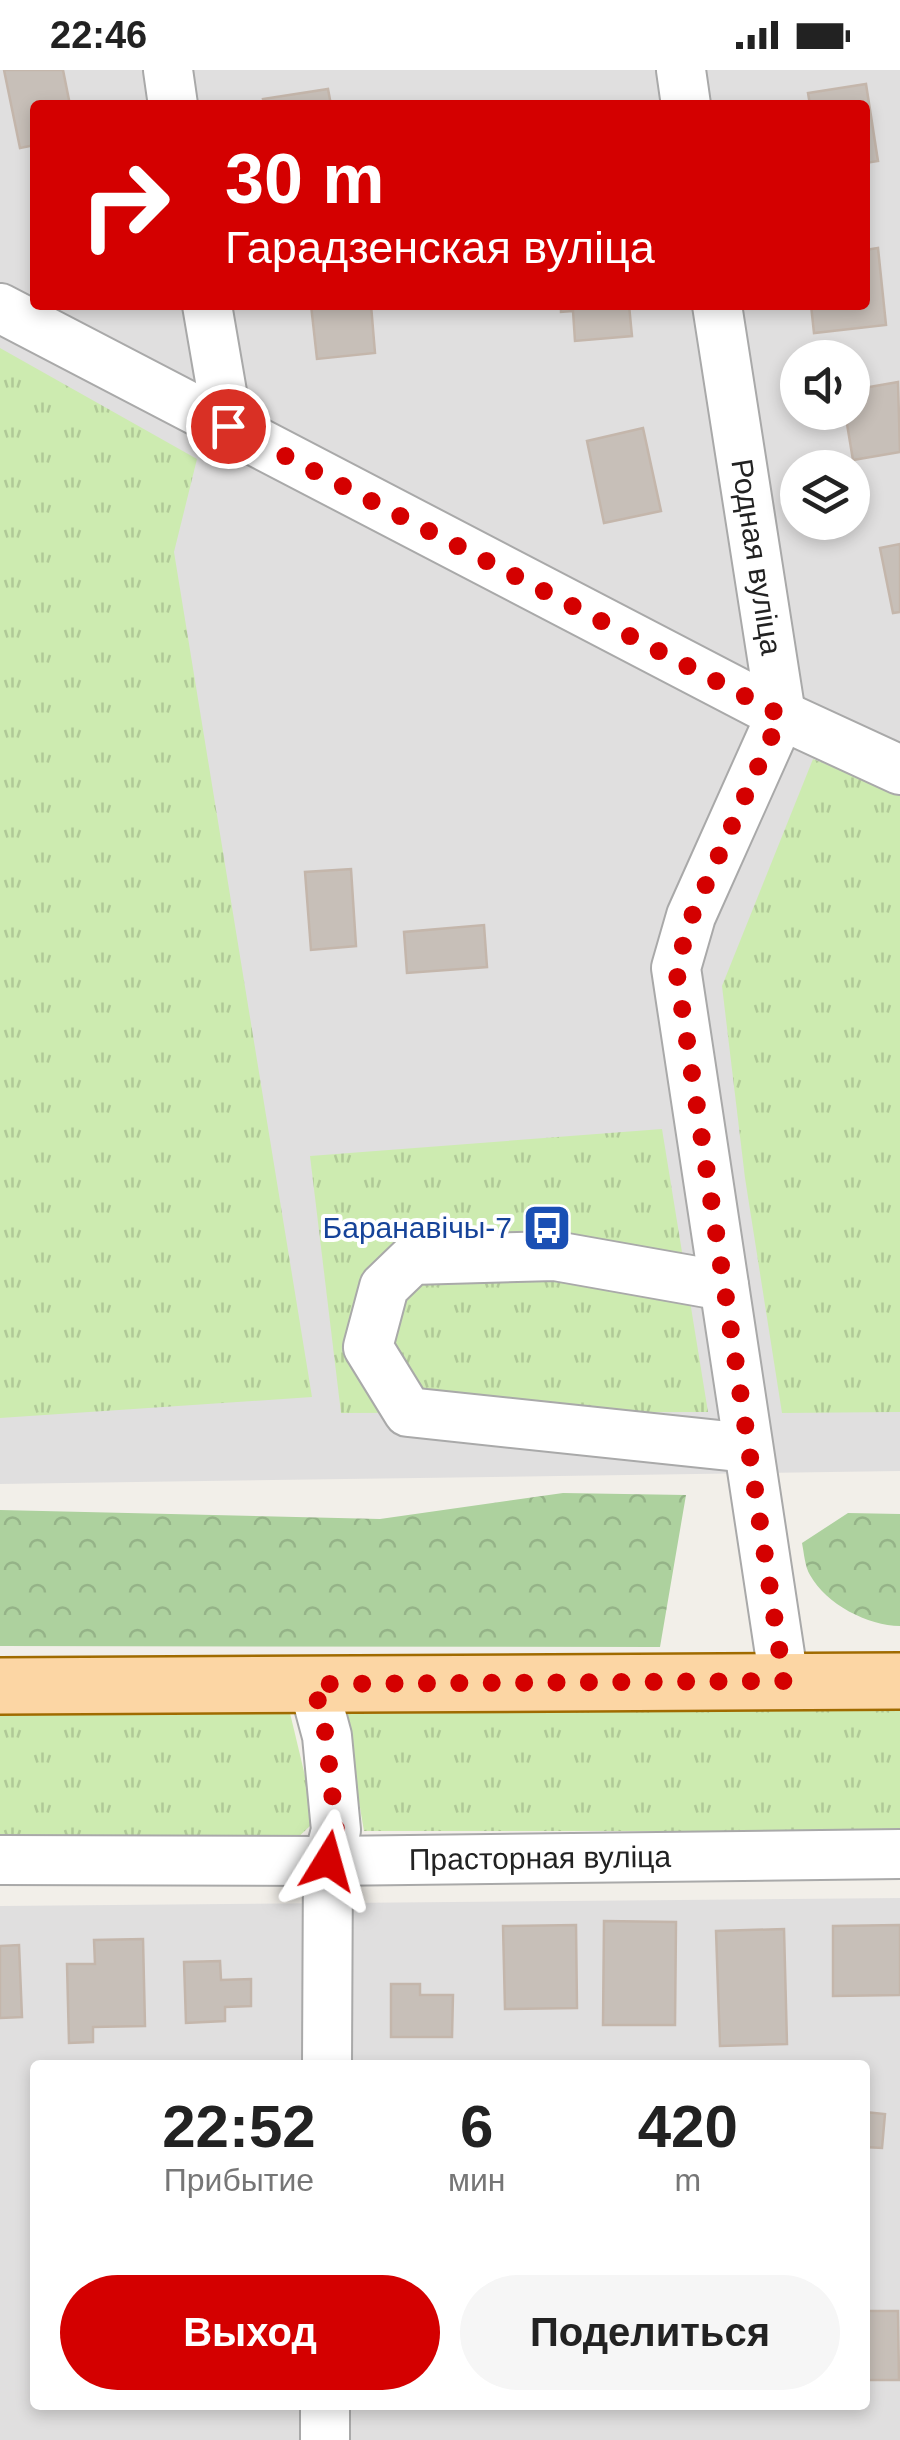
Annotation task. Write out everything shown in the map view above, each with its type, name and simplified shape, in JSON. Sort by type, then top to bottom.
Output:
[{"type":"main road","points":[[0,1686],[900,1681]]},
{"type":"street","points":[[168,70],[173,100]]},
{"type":"street","points":[[681,70],[685,100]]},
{"type":"street","points":[[0,308],[781,715],[900,770]]},
{"type":"street","points":[[208,310],[228,426]]},
{"type":"street","name":"Родная вуліца","points":[[718,310],[781,715]]},
{"type":"street","points":[[781,715],[692,916],[676,968],[784,1681]]},
{"type":"street","points":[[724,1286],[555,1256],[412,1260],[384,1288],[368,1347],[408,1412],[748,1448]]},
{"type":"street","points":[[314,1684],[326,1736],[336,1830],[328,1861],[327,2060]]},
{"type":"street","name":"Прасторная вуліца","points":[[0,1860],[328,1861],[900,1854]]},
{"type":"street","points":[[325,2410],[325,2440]]},
{"type":"shaded area","points":[[0,70],[900,70],[900,1471],[0,1484]]},
{"type":"shaded area","points":[[900,1898],[900,2440],[0,2440],[0,1906]]},
{"type":"green space","points":[[0,348],[197,459],[174,552],[312,1397],[0,1418]]},
{"type":"green space","points":[[813,759],[900,793],[900,1412],[782,1413],[745,1178],[722,986]]},
{"type":"green space","points":[[662,1129],[708,1412],[341,1413],[310,1156]]},
{"type":"green space","points":[[563,1493],[686,1495],[660,1647],[0,1646],[0,1510],[380,1519]]},
{"type":"green space","points":[[848,1513],[900,1514],[900,1626],[862,1618],[837,1604],[808,1572],[802,1543]]},
{"type":"green space","points":[[900,1709],[900,1831],[364,1831],[344,1714]]},
{"type":"green space","points":[[0,1710],[290,1713],[311,1801],[310,1826],[292,1843],[0,1846]]},
{"type":"building","points":[[4,70],[63,70],[69,100],[30,100],[30,146],[20,148]]},
{"type":"building","points":[[866,84],[868,100],[809,100],[808,93]]},
{"type":"building","points":[[328,89],[330,100],[263,100]]},
{"type":"building","points":[[870,110],[878,161],[870,162]]},
{"type":"building","points":[[878,248],[886,325],[814,333],[812,310],[870,310],[870,249]]},
{"type":"building","points":[[312,310],[371,310],[375,353],[317,359]]},
{"type":"building","points":[[561,310],[629,310],[632,336],[575,341],[573,311]]},
{"type":"building","points":[[898,382],[900,452],[870,457],[870,450],[851,450],[848,430],[870,430],[870,387]]},
{"type":"building","points":[[643,428],[661,511],[604,523],[587,441]]},
{"type":"building","points":[[900,544],[900,612],[893,613],[880,548]]},
{"type":"building","points":[[351,869],[356,946],[311,950],[305,872]]},
{"type":"building","points":[[484,925],[487,967],[407,973],[404,932]]},
{"type":"building","points":[[604,1921],[676,1922],[675,2025],[603,2025]]},
{"type":"building","points":[[576,1925],[577,2008],[505,2009],[503,1926]]},
{"type":"building","points":[[900,1925],[900,1995],[833,1996],[833,1926]]},
{"type":"building","points":[[784,1929],[787,2044],[720,2046],[716,1931]]},
{"type":"building","points":[[143,1939],[145,2026],[93,2027],[93,2042],[69,2043],[67,1964],[95,1964],[94,1940]]},
{"type":"building","points":[[19,1945],[22,2017],[0,2018],[0,1946]]},
{"type":"building","points":[[220,1961],[221,1980],[251,1979],[251,2006],[225,2007],[225,2021],[186,2023],[184,1962]]},
{"type":"building","points":[[391,1984],[420,1984],[420,1995],[453,1995],[452,2037],[391,2037]]},
{"type":"building","points":[[870,2112],[885,2114],[882,2148],[870,2147]]},
{"type":"building","points":[[870,2311],[898,2311],[899,2380],[870,2380]]},
{"type":"place","name":"Баранавічы-7","points":[[547,1228]]},
{"type":"route","points":[[228,426],[781,715],[692,916],[676,968],[784,1681],[314,1684],[326,1736],[336,1830],[328,1861]]}]
